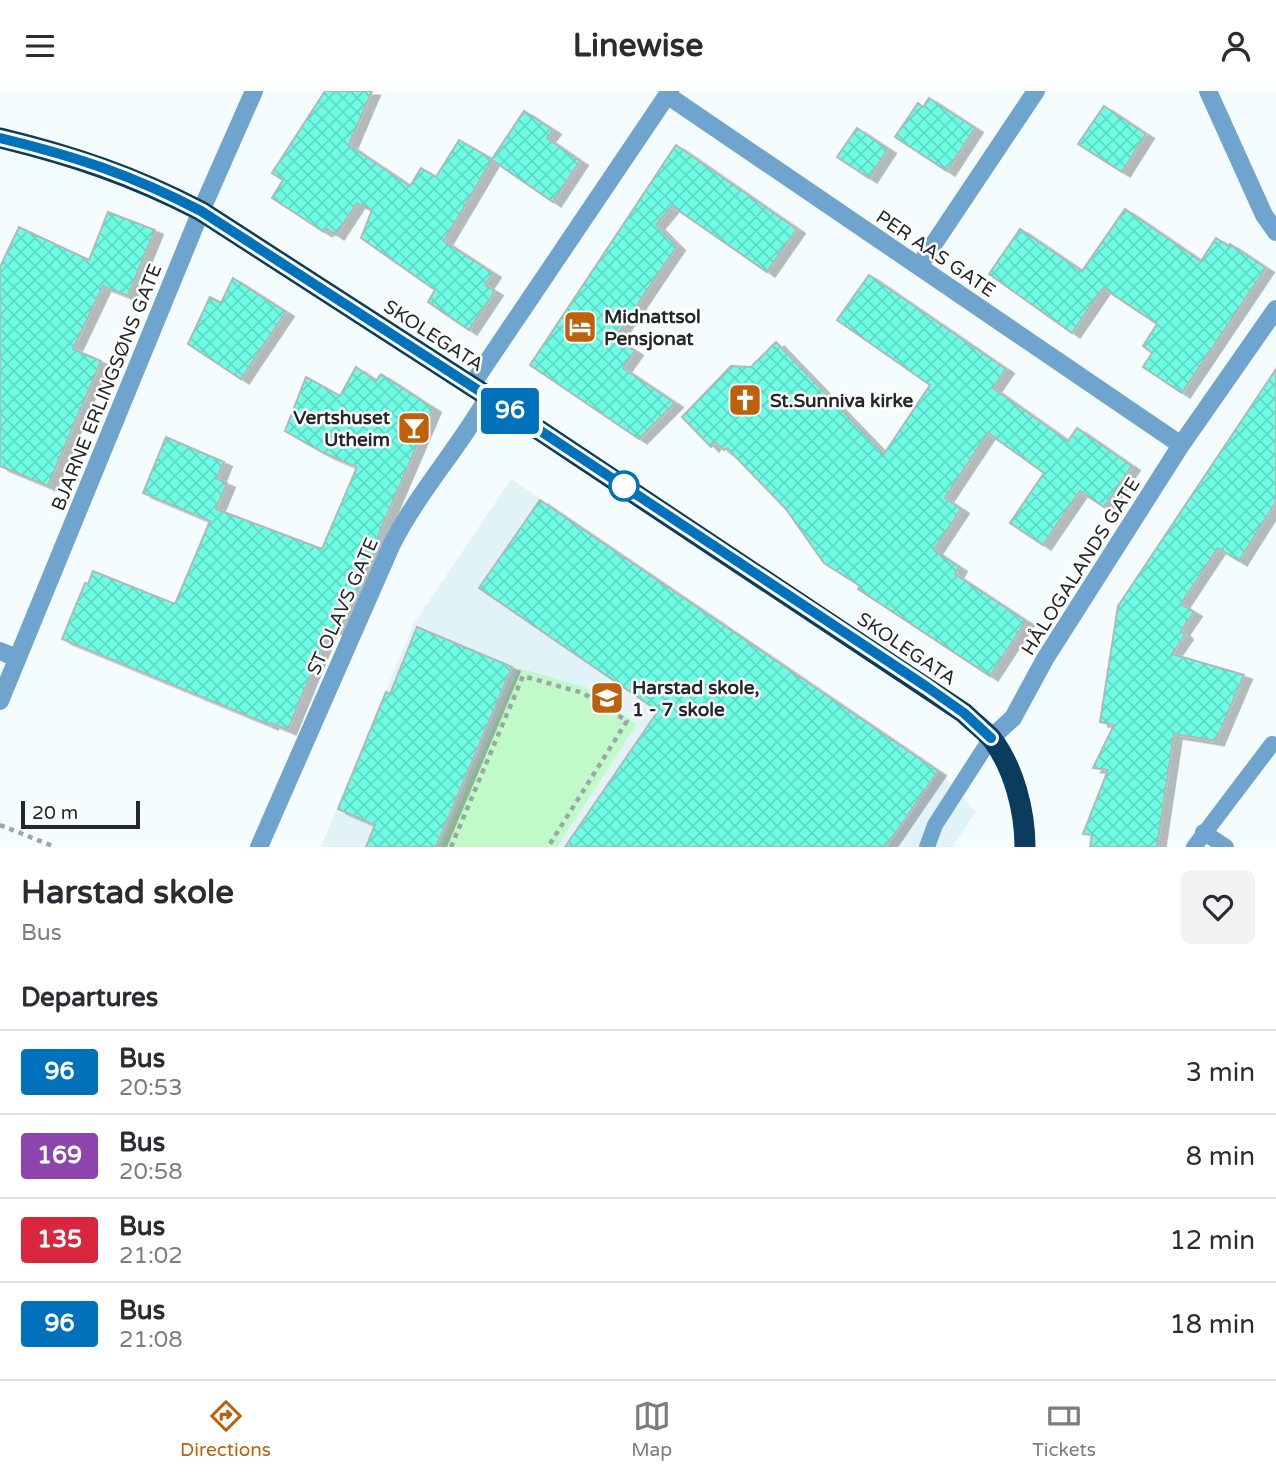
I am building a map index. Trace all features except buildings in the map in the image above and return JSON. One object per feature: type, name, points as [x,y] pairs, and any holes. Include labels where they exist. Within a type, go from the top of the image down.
[{"type":"highway","name":"SKOLEGATA","points":[[0,138],[61,153],[115,171],[157,188],[201,211],[480,391],[927,687],[964,713],[991,738],[1007,763],[1022,812],[1025,847]]},
{"type":"street","name":"BJARNE ERLINGSØNS GATE","points":[[0,701],[201,211],[254,91]]},
{"type":"street","points":[[919,266],[1036,91]]},
{"type":"street","points":[[1208,91],[1264,215],[1276,232]]},
{"type":"street","name":"PER AAS GATE","points":[[668,93],[1181,445]]},
{"type":"street","name":"ST OLAVS GATE","points":[[259,847],[408,513],[470,429],[480,391],[668,93]]},
{"type":"street","name":"HÅLOGALANDS GATE","points":[[991,738],[1013,718],[1045,659],[1181,445],[1276,309]]},
{"type":"street","points":[[0,651],[17,658]]},
{"type":"lane","name":"HÅLOGALANDS GATE","points":[[926,847],[935,825],[991,738]]},
{"type":"lane","points":[[1194,847],[1272,744]]},
{"type":"lane","points":[[1203,832],[1226,847]]},
{"type":"path","points":[[451,847],[523,675],[583,693],[627,721],[548,847]]},
{"type":"path","points":[[0,825],[55,847]]},
{"type":"shaded area","name":"Harstad skole, 1 - 7 skole","points":[[511,479],[939,771],[976,812],[952,847],[321,847],[413,625]]},
{"type":"green space","points":[[519,668],[582,686],[637,724],[557,847],[441,847]]},
{"type":"bus line","name":"96","points":[[0,138],[61,153],[115,171],[157,188],[201,211],[515,414],[927,687],[964,713],[991,738]]},
{"type":"place","name":"Midnattsol Pensjonat","points":[[580,327]]},
{"type":"place","name":"St.Sunniva kirke","points":[[745,400]]},
{"type":"place","name":"Vertshuset Utheim","points":[[414,428]]},
{"type":"place","name":"Harstad skole, 1 - 7 skole","points":[[607,698]]}]
